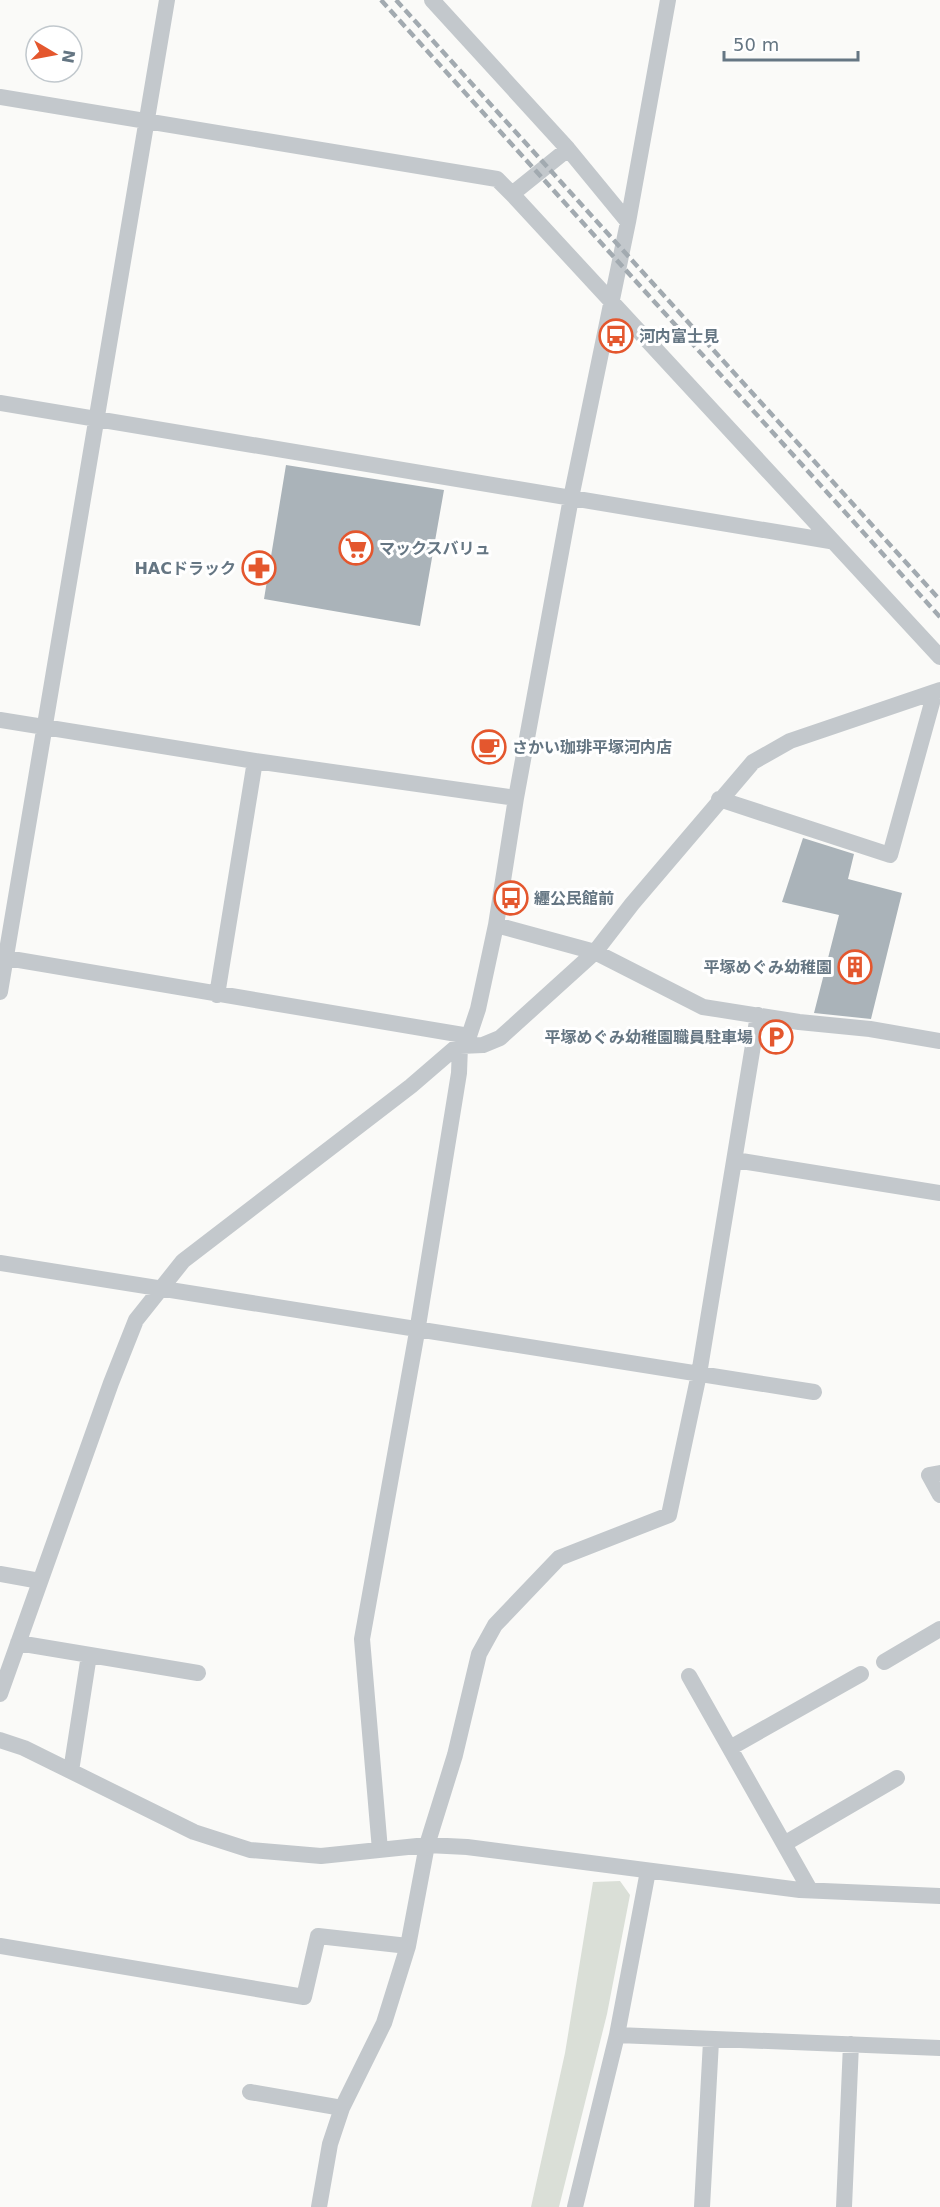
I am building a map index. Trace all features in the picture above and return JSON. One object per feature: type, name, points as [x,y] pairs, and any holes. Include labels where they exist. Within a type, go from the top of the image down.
[{"type":"street","points":[[0,992],[3,958],[98,420],[167,0]]},
{"type":"street","points":[[432,0],[568,149],[628,222]]},
{"type":"street","points":[[380,1850],[362,1639],[417,1332],[464,1041],[478,1008],[496,926],[516,798],[571,498],[628,222],[668,0]]},
{"type":"street","points":[[0,97],[497,179],[830,541],[940,657]]},
{"type":"street","points":[[512,194],[568,149]]},
{"type":"street","points":[[0,404],[830,541]]},
{"type":"street","points":[[3,958],[483,1045],[500,1038],[595,952],[719,799],[753,762],[790,741],[938,691]]},
{"type":"street","points":[[719,799],[890,855],[938,691]]},
{"type":"street","points":[[0,720],[255,761],[516,798]]},
{"type":"street","points":[[217,995],[255,761]]},
{"type":"street","points":[[496,926],[595,952],[703,1007],[891,1032],[940,1041]]},
{"type":"street","points":[[319,2207],[330,2144],[342,2108],[384,2023],[408,1946],[427,1845],[455,1755],[479,1654],[495,1625],[559,1558],[669,1515],[699,1374],[758,1015]]},
{"type":"street","points":[[0,1694],[136,1320],[183,1261],[464,1041]]},
{"type":"street","points":[[735,1160],[940,1193]]},
{"type":"street","points":[[0,1263],[417,1332],[813,1392]]},
{"type":"street","points":[[940,1473],[929,1475],[940,1495]]},
{"type":"street","points":[[0,1574],[40,1581]]},
{"type":"street","points":[[884,1662],[940,1629]]},
{"type":"street","points":[[18,1643],[198,1673]]},
{"type":"street","points":[[71,1771],[89,1655]]},
{"type":"street","points":[[730,1748],[861,1674]]},
{"type":"street","points":[[689,1676],[810,1890]]},
{"type":"street","points":[[0,1740],[24,1748],[194,1832],[250,1850],[321,1856],[427,1845],[467,1846],[810,1890],[940,1896]]},
{"type":"street","points":[[784,1844],[897,1778]]},
{"type":"street","points":[[575,2207],[617,2035],[648,1871]]},
{"type":"street","points":[[0,1946],[304,1997],[318,1936],[408,1946]]},
{"type":"street","points":[[617,2035],[711,2041],[940,2048]]},
{"type":"street","points":[[702,2207],[711,2041]]},
{"type":"street","points":[[844,2207],[851,2044]]},
{"type":"street","points":[[250,2092],[342,2108]]},
{"type":"shaded area","points":[[620,1881],[630,1895],[607,2014],[559,2207],[531,2207],[565,2053],[593,1882]]},
{"type":"building","points":[[286,465],[444,490],[420,626],[264,599]]},
{"type":"building","name":"平塚めぐみ幼稚園","points":[[803,838],[854,854],[848,879],[902,893],[871,1019],[814,1013],[839,915],[782,902]]},
{"type":"railway","points":[[381,0],[940,617]]},
{"type":"railway","points":[[396,0],[940,600]]},
{"type":"place","name":"河内富士見","points":[[616,336]]},
{"type":"place","name":"マックスバリュ","points":[[356,548]]},
{"type":"place","name":"HACドラック","points":[[259,568]]},
{"type":"place","name":"さかい珈琲平塚河内店","points":[[489,747]]},
{"type":"place","name":"纒公民館前","points":[[511,898]]},
{"type":"place","name":"平塚めぐみ幼稚園","points":[[855,967]]},
{"type":"place","name":"平塚めぐみ幼稚園職員駐車場","points":[[776,1037]]}]
